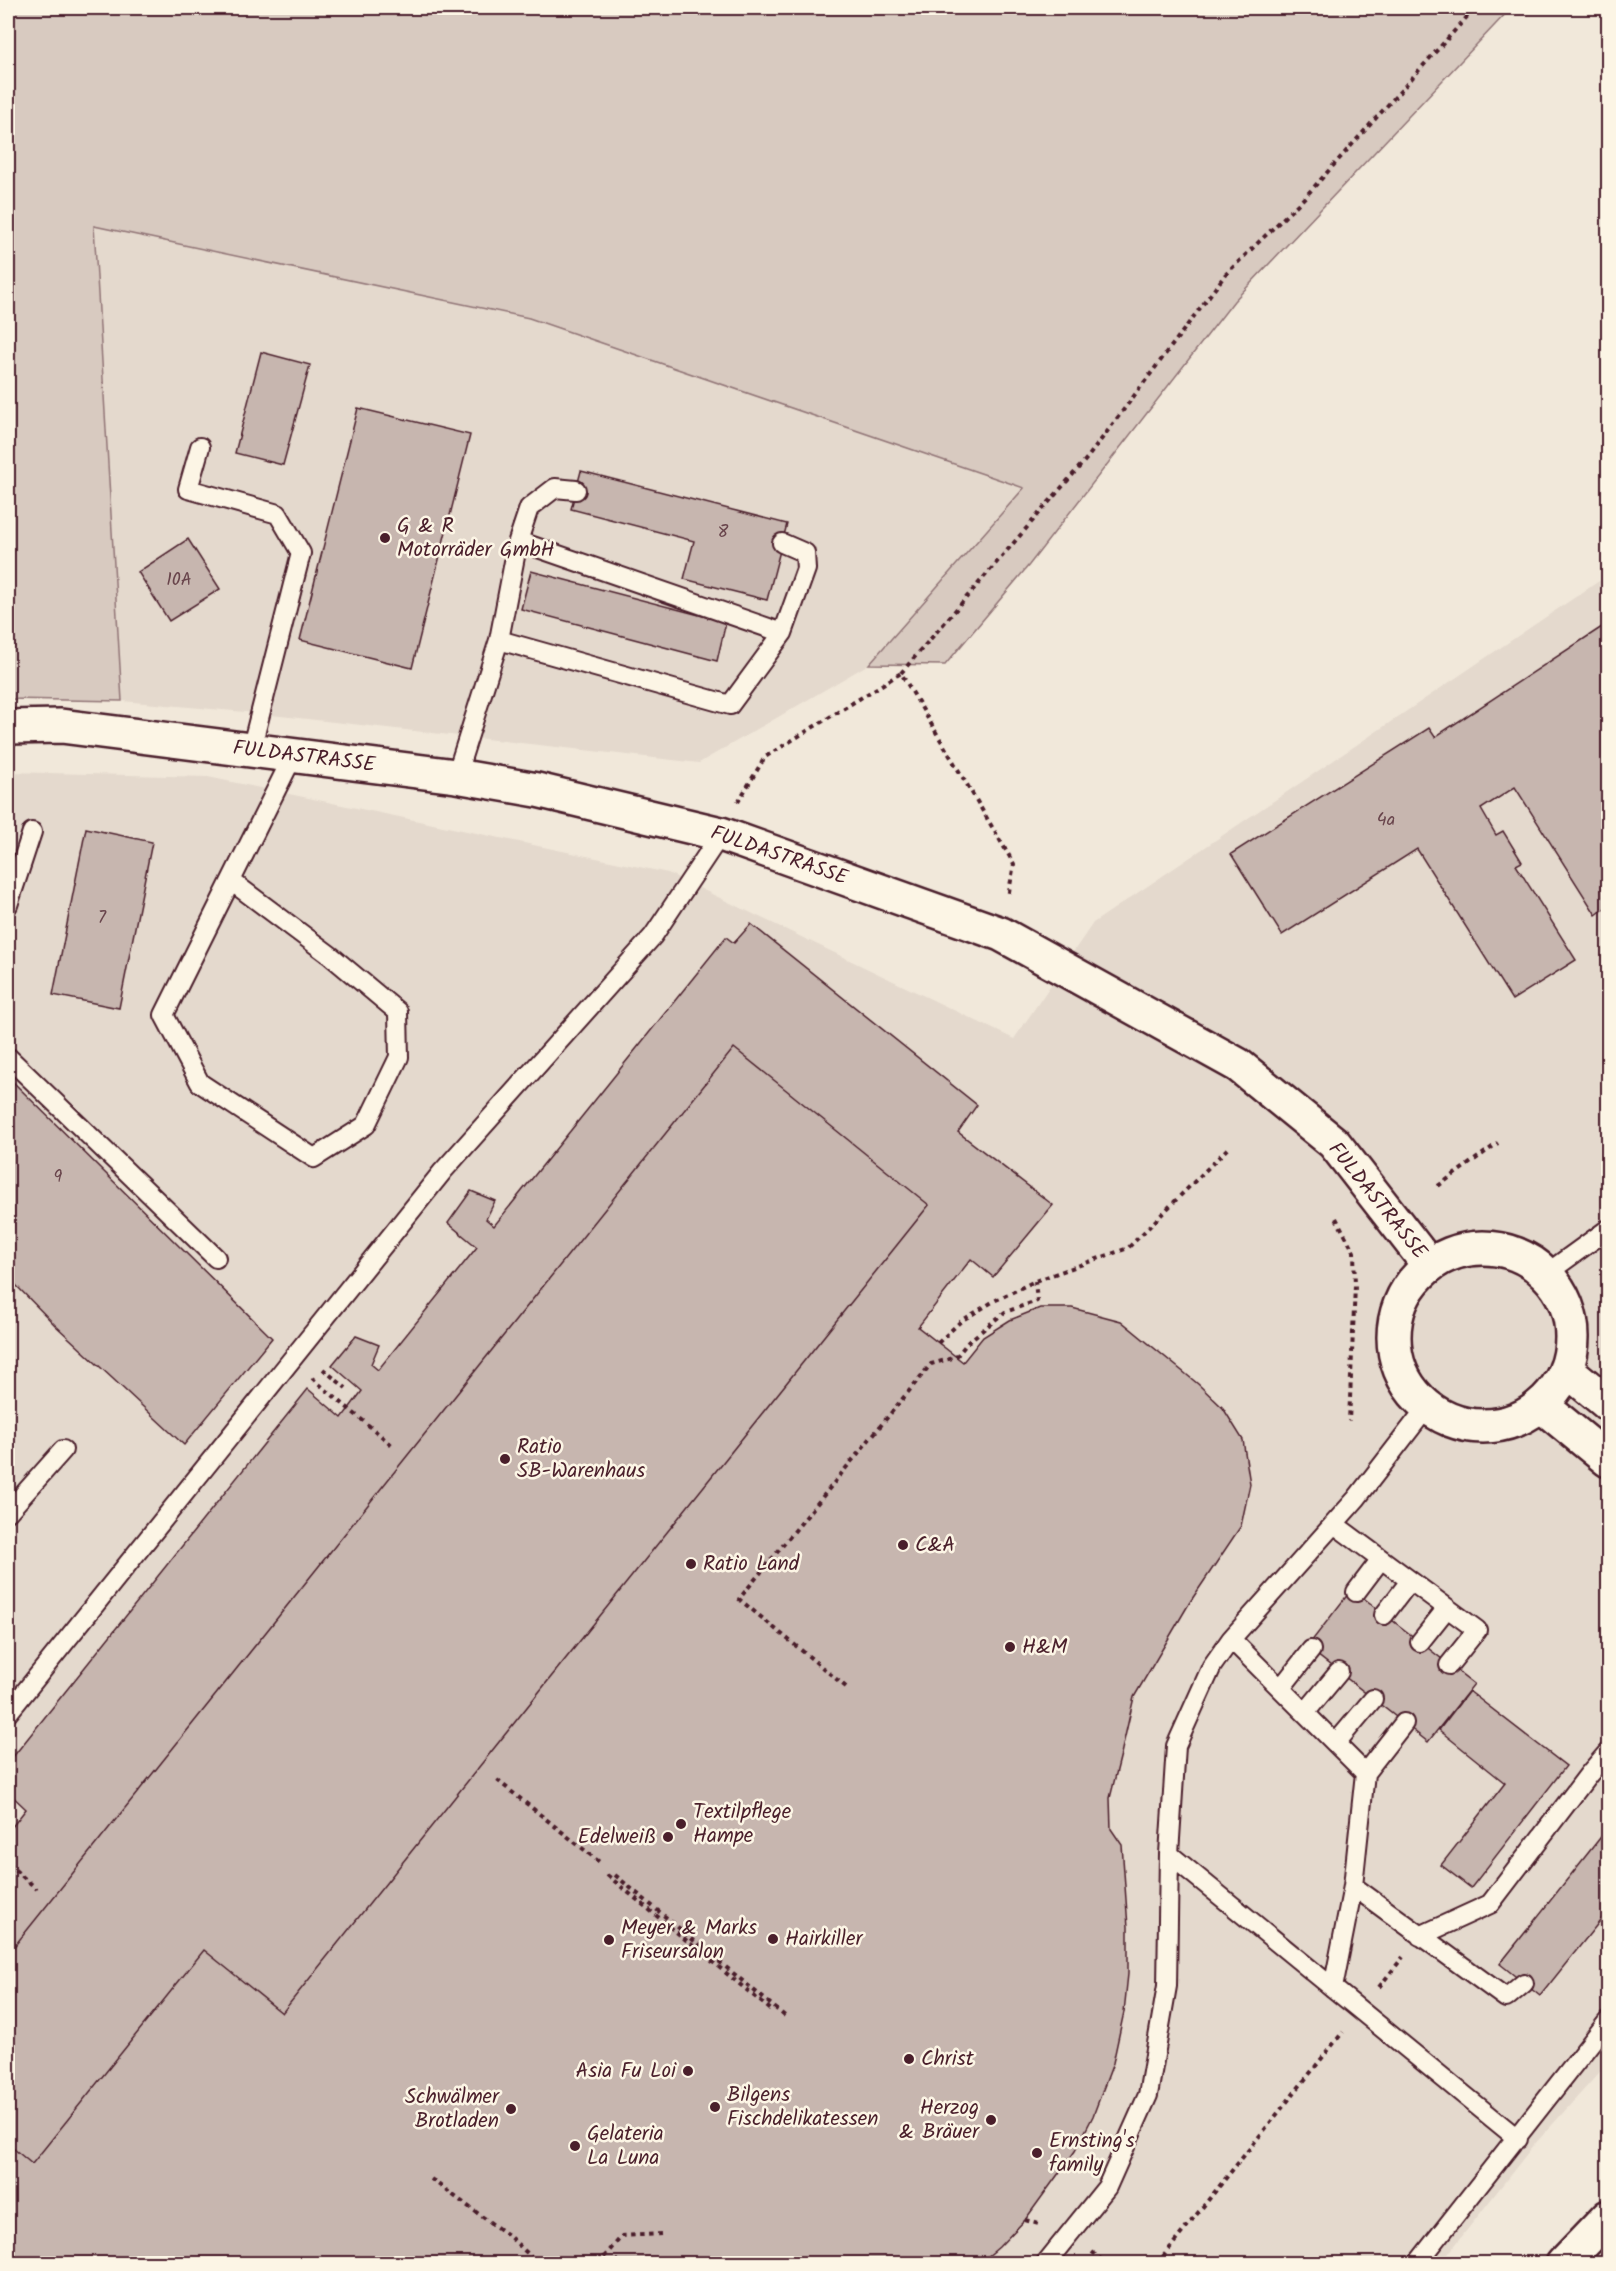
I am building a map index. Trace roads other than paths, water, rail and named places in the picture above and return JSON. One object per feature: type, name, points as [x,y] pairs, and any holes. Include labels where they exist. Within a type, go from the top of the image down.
[{"type":"street","name":"FULDASTRASSE","points":[[8,727],[61,726],[456,777],[537,790],[721,834],[757,845],[1001,934],[1238,1065],[1334,1143],[1429,1265]]},
{"type":"street","points":[[1477,1247],[1503,1249],[1526,1258],[1546,1274],[1562,1295],[1570,1318],[1572,1344],[1566,1369],[1556,1389],[1541,1405],[1520,1419],[1496,1425],[1472,1426],[1448,1420],[1427,1407],[1408,1387],[1397,1362],[1393,1335],[1398,1308],[1411,1284],[1429,1265],[1452,1252],[1477,1247]]},
{"type":"street","points":[[1566,1369],[1608,1404]]},
{"type":"street","points":[[1541,1405],[1608,1460]]},
{"type":"street","points":[[1563,2264],[1608,2217]]},
{"type":"lane","points":[[200,447],[188,489],[278,514],[301,553],[251,750]]},
{"type":"lane","points":[[456,777],[499,640],[518,541],[529,508],[555,488],[576,490]]},
{"type":"lane","points":[[518,541],[783,633]]},
{"type":"lane","points":[[499,640],[730,705],[783,633],[806,569],[805,553],[782,543]]},
{"type":"lane","points":[[231,881],[331,956],[398,1012],[399,1056],[366,1125],[314,1158],[200,1083],[164,1016],[293,756]]},
{"type":"lane","points":[[8,905],[32,832]]},
{"type":"lane","points":[[8,1713],[443,1171],[653,936],[721,834]]},
{"type":"lane","points":[[8,1057],[216,1258]]},
{"type":"lane","points":[[1546,1274],[1608,1229]]},
{"type":"lane","points":[[1045,2264],[1107,2187],[1148,2095],[1167,1986],[1169,1854],[1176,1746],[1212,1666],[1231,1639],[1356,1499],[1427,1407]]},
{"type":"lane","points":[[8,1512],[63,1450]]},
{"type":"lane","points":[[1334,1524],[1477,1630],[1449,1665]]},
{"type":"lane","points":[[1356,1592],[1381,1559]]},
{"type":"lane","points":[[1384,1615],[1410,1581]]},
{"type":"lane","points":[[1420,1642],[1447,1608]]},
{"type":"lane","points":[[1231,1639],[1365,1773]]},
{"type":"lane","points":[[1281,1688],[1311,1650]]},
{"type":"lane","points":[[1305,1713],[1339,1672]]},
{"type":"lane","points":[[1336,1743],[1373,1699]]},
{"type":"lane","points":[[1333,1988],[1353,1886],[1365,1773],[1404,1723]]},
{"type":"lane","points":[[1420,1936],[1490,1904],[1608,1752]]},
{"type":"lane","points":[[1169,1854],[1518,2139]]},
{"type":"lane","points":[[1353,1886],[1506,1998],[1524,1983]]},
{"type":"lane","points":[[1418,2264],[1608,2021]]},
{"type":"place","name":"G & R Motorräder GmbH","points":[[385,538]]},
{"type":"place","name":"Ratio SB-Warenhaus","points":[[505,1459]]},
{"type":"place","name":"C&A","points":[[903,1545]]},
{"type":"place","name":"Ratio Land","points":[[691,1564]]},
{"type":"place","name":"H&M","points":[[1010,1647]]},
{"type":"place","name":"Textilpflege Hampe","points":[[681,1824]]},
{"type":"place","name":"Edelweiß","points":[[668,1837]]},
{"type":"place","name":"Hairkiller","points":[[773,1939]]},
{"type":"place","name":"Meyer & Marks Friseursalon","points":[[609,1940]]},
{"type":"place","name":"Christ","points":[[909,2059]]},
{"type":"place","name":"Asia Fu Loi","points":[[688,2071]]},
{"type":"place","name":"Bilgens Fischdelikatessen","points":[[715,2107]]},
{"type":"place","name":"Schwälmer Brotladen","points":[[511,2109]]},
{"type":"place","name":"Herzog & Bräuer","points":[[991,2120]]},
{"type":"place","name":"Gelateria La Luna","points":[[575,2146]]},
{"type":"place","name":"Ernsting's family","points":[[1037,2153]]}]
